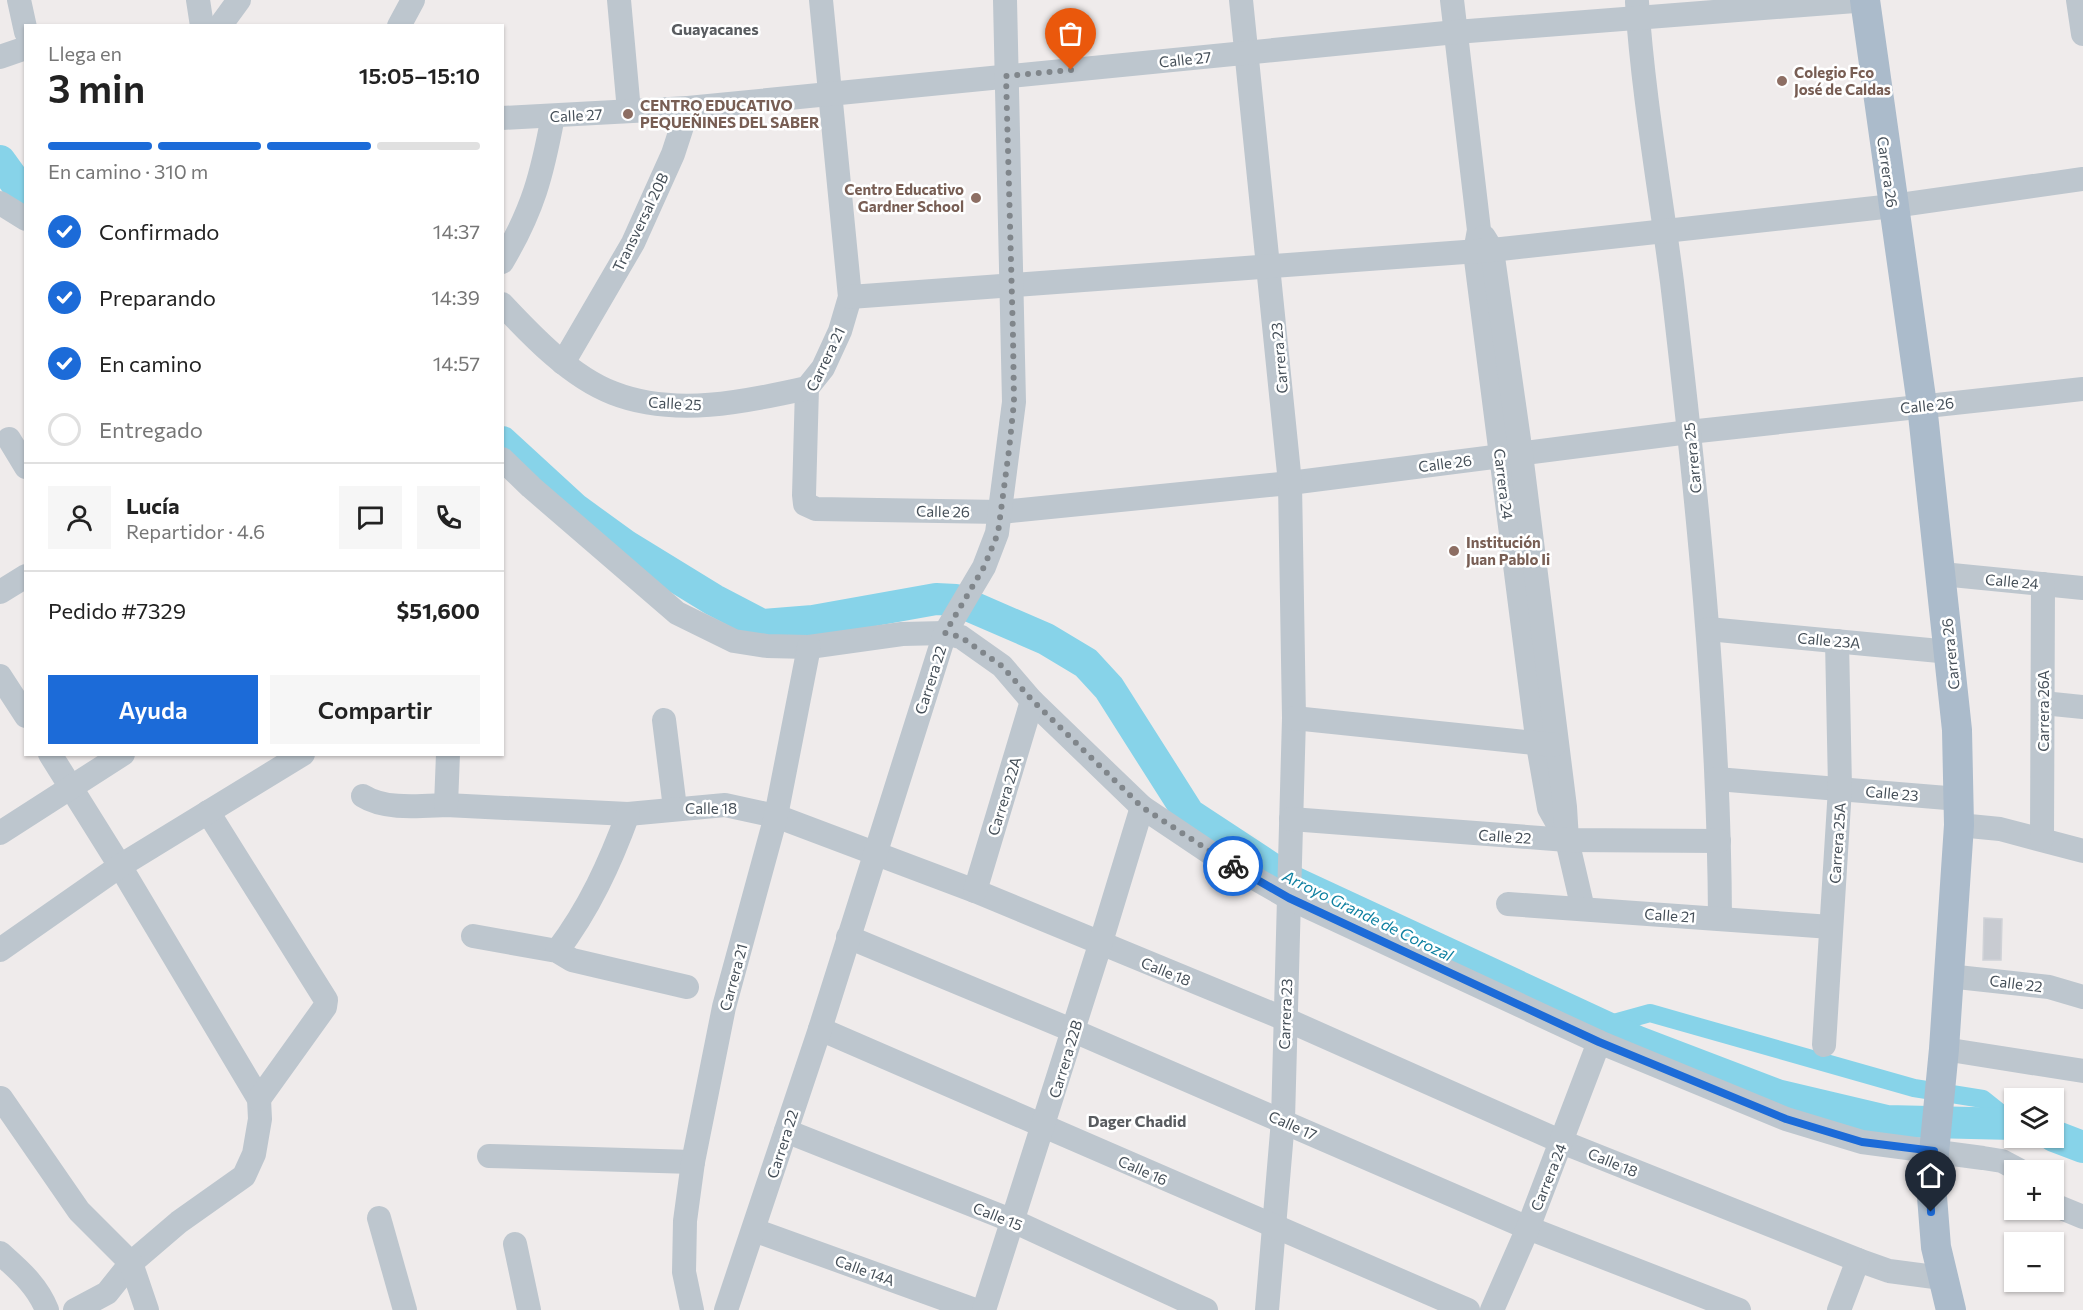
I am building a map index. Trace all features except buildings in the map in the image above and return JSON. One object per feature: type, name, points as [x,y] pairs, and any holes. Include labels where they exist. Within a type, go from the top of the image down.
[{"type":"main road","name":"Carrera 26","points":[[1866,0],[1922,405],[1958,730],[1959,812],[1943,1062],[1930,1184],[1931,1212],[1942,1278],[1951,1310]]},
{"type":"street","points":[[19,0],[24,24]]},
{"type":"street","points":[[198,0],[202,24]]},
{"type":"street","points":[[221,24],[239,0]]},
{"type":"street","points":[[400,24],[413,0]]},
{"type":"street","points":[[619,0],[629,111]]},
{"type":"street","name":"Carrera 21","points":[[805,504],[807,388],[823,368],[840,331],[850,297],[832,93],[821,0]]},
{"type":"street","name":"Carrera 22","points":[[726,1310],[754,1230],[874,851],[950,623],[984,567],[998,533],[1014,402],[1005,0]]},
{"type":"street","name":"Carrera 23","points":[[1241,0],[1270,265],[1290,483],[1294,718],[1283,1120],[1272,1226],[1267,1310]]},
{"type":"street","name":"Carrera 24","points":[[1452,0],[1547,745],[1549,808],[1567,840],[1583,909]]},
{"type":"street","name":"Calle 27","points":[[504,118],[688,108],[1456,32],[1637,8],[1866,0]]},
{"type":"street","points":[[2078,0],[2083,34]]},
{"type":"street","name":"Carrera 25","points":[[1637,8],[1689,432],[1708,629],[1717,779],[1720,919]]},
{"type":"street","points":[[0,57],[24,49]]},
{"type":"street","name":"Transversal 20B","points":[[563,363],[633,243],[673,154],[688,108]]},
{"type":"street","points":[[504,258],[536,194],[553,116]]},
{"type":"street","points":[[850,297],[1270,265],[1482,244],[1665,232],[1893,206],[2083,179]]},
{"type":"street","points":[[0,202],[24,218]]},
{"type":"street","name":"Calle 25","points":[[504,306],[563,363],[611,393],[652,405],[710,405],[769,397],[807,388]]},
{"type":"street","name":"Calle 26","points":[[805,504],[816,508],[1001,512],[1290,483],[1689,432],[2083,389]]},
{"type":"street","points":[[11,437],[24,462]]},
{"type":"street","points":[[504,461],[677,613],[734,641],[767,646],[809,647],[902,633],[950,623],[961,637],[1002,666],[1032,700],[1142,807],[1212,854],[1599,1042],[1786,1119],[1862,1142],[1935,1142],[2004,1162]]},
{"type":"street","name":"Calle 24","points":[[1942,574],[2083,588]]},
{"type":"street","points":[[0,592],[24,577]]},
{"type":"street","name":"Carrera 26A","points":[[2042,838],[2043,584]]},
{"type":"street","name":"Calle 23A","points":[[1708,629],[1950,652]]},
{"type":"street","name":"Carrera 25A","points":[[1824,1044],[1840,788],[1837,640]]},
{"type":"street","name":"Carrera 21","points":[[692,1310],[684,1272],[685,1221],[693,1162],[724,1007],[776,816],[809,647]]},
{"type":"street","points":[[0,676],[16,703]]},
{"type":"street","name":"Carrera 22A","points":[[975,891],[1032,700]]},
{"type":"street","points":[[2043,703],[2083,706]]},
{"type":"street","points":[[1294,718],[1547,745]]},
{"type":"street","points":[[664,720],[675,808]]},
{"type":"street","points":[[51,756],[120,866],[259,1099],[260,1119],[254,1154],[244,1176],[179,1222],[131,1263],[107,1293],[75,1310]]},
{"type":"street","points":[[0,833],[120,756]]},
{"type":"street","points":[[0,950],[120,866],[300,756]]},
{"type":"street","points":[[446,805],[448,756]]},
{"type":"street","name":"Calle 23","points":[[1717,779],[1840,788],[1959,812],[2000,829],[2042,838],[2083,851]]},
{"type":"street","name":"Calle 18","points":[[363,796],[370,800],[387,803],[628,814],[725,805],[776,816],[874,851],[975,891],[1100,945],[1285,1019],[1562,1142],[1858,1260],[1889,1270],[1942,1278]]},
{"type":"street","name":"Carrera 22B","points":[[984,1310],[1074,1030],[1142,807]]},
{"type":"street","points":[[208,812],[326,1000],[325,1007],[259,1099]]},
{"type":"street","points":[[557,951],[572,932],[609,867],[628,814]]},
{"type":"street","name":"Calle 22","points":[[1291,830],[1567,840],[1719,841]]},
{"type":"street","name":"Calle 21","points":[[1508,904],[1831,927]]},
{"type":"street","points":[[473,936],[557,951],[572,960],[687,987]]},
{"type":"street","name":"Calle 17","points":[[848,937],[1074,1030],[1527,1228],[1739,1310]]},
{"type":"street","name":"Calle 22","points":[[1948,976],[2049,987],[2083,997]]},
{"type":"street","name":"Calle 16","points":[[819,1029],[1468,1310]]},
{"type":"street","name":"Carrera 24","points":[[1492,1310],[1562,1142],[1599,1042]]},
{"type":"street","points":[[1943,1062],[2083,1071]]},
{"type":"street","points":[[1,1098],[51,1174],[79,1210],[131,1263],[147,1310]]},
{"type":"street","name":"Calle 15","points":[[786,1131],[1013,1221],[1206,1310]]},
{"type":"street","points":[[489,1156],[693,1162]]},
{"type":"street","points":[[2064,1209],[2083,1217]]},
{"type":"street","points":[[380,1218],[405,1310]]},
{"type":"street","name":"Calle 14A","points":[[754,1230],[975,1310]]},
{"type":"street","points":[[515,1244],[529,1310]]},
{"type":"street","points":[[0,1253],[29,1278],[42,1295],[47,1310]]},
{"type":"street","points":[[1839,1310],[1858,1260]]},
{"type":"waterway","name":"Arroyo Grande de Corozal","points":[[0,161],[24,194]]},
{"type":"waterway","name":"Arroyo Grande de Corozal","points":[[504,444],[575,509],[626,546],[714,600],[762,625],[813,621],[936,599],[956,600],[1046,639],[1086,663],[1109,688],[1189,814],[1289,880],[1638,1042],[1777,1095],[1887,1121],[2004,1124]]},
{"type":"waterway","points":[[1603,1026],[1650,1013],[1914,1088],[1983,1099],[2004,1116]]},
{"type":"waterway","name":"Arroyo Grande de Corozal","points":[[2064,1140],[2083,1147]]},
{"type":"way so far","points":[[1071,70],[1006,76],[1014,402],[1009,450],[998,533],[984,567],[945,633],[961,637],[1002,666],[1032,700],[1142,807],[1233,866]]},
{"type":"place","name":"Colegio Fco José de Caldas","points":[[1782,81]]},
{"type":"place","name":"CENTRO EDUCATIVO PEQUEÑINES DEL SABER","points":[[628,114]]},
{"type":"place","name":"Centro Educativo Gardner School","points":[[976,198]]},
{"type":"place","name":"Institución Juan Pablo Ii","points":[[1454,551]]},
{"type":"district","name":"Guayacanes","points":[[715,28]]},
{"type":"district","name":"Dager Chadid","points":[[1137,1120]]},
{"type":"route","points":[[1233,866],[1289,898],[1599,1042],[1786,1119],[1862,1142],[1934,1151],[1930,1184],[1931,1212]]}]
